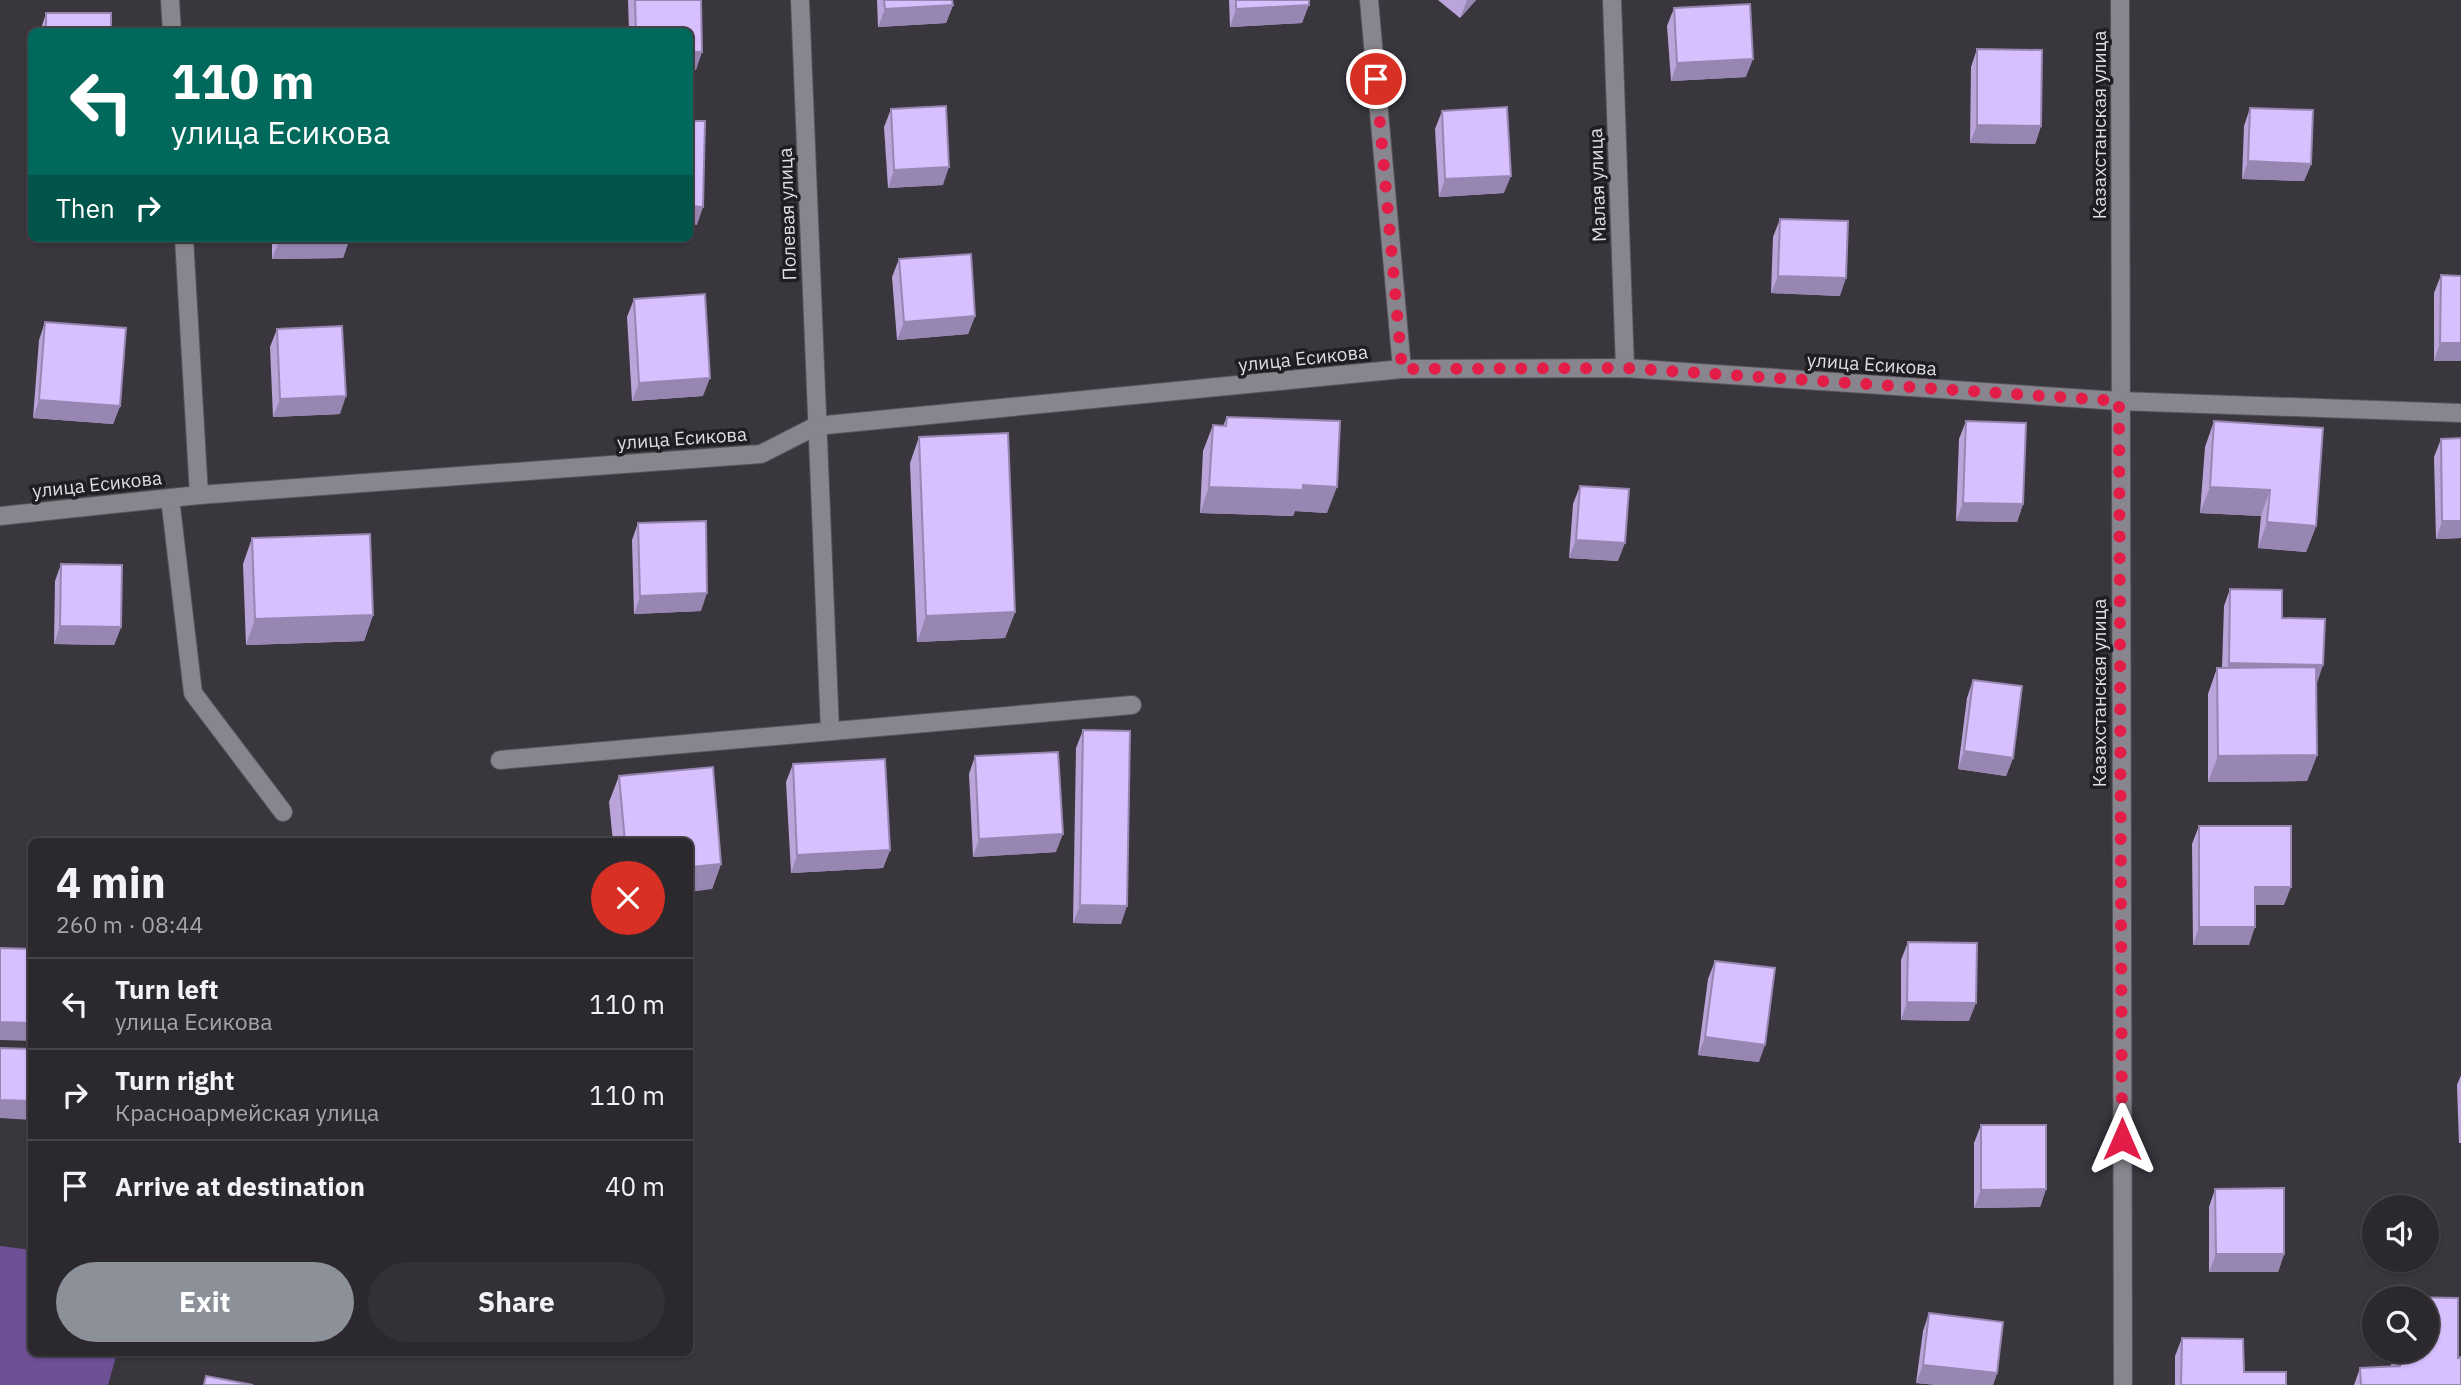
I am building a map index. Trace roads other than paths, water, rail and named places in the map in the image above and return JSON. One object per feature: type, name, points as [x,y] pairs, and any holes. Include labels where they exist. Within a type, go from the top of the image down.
[{"type":"street","points":[[170,0],[172,28]]},
{"type":"street","name":"Полевая улица","points":[[800,0],[830,731]]},
{"type":"street","points":[[1369,0],[1402,369]]},
{"type":"street","name":"Малая улица","points":[[1612,0],[1625,368]]},
{"type":"street","name":"Казахстанская улица","points":[[2120,0],[2123,1385]]},
{"type":"street","points":[[184,242],[199,495]]},
{"type":"street","name":"улица Есикова","points":[[0,516],[199,495],[761,453],[816,426],[1402,369],[1625,368],[2119,401],[2461,413]]},
{"type":"street","points":[[170,498],[193,693],[283,812]]},
{"type":"street","points":[[500,760],[1132,705]]}]
